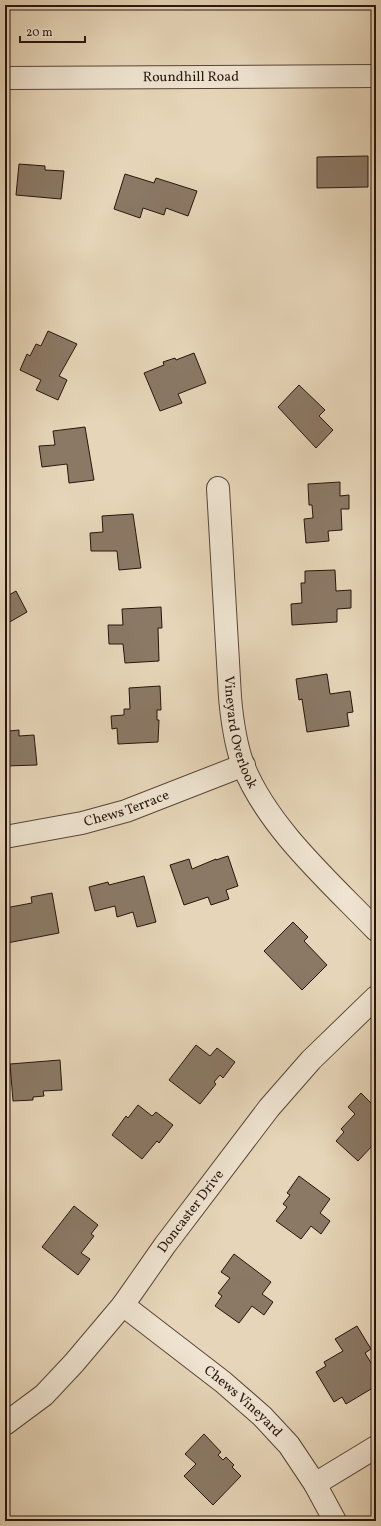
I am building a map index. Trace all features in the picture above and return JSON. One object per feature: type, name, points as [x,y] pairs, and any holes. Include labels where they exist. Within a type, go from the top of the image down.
[{"type":"street","name":"Roundhill Road","points":[[5,78],[376,76]]},
{"type":"street","name":"Vineyard Overlook","points":[[218,488],[230,696],[234,730],[244,765],[263,804],[288,837],[376,930]]},
{"type":"street","name":"Chews Terrace","points":[[5,837],[82,823],[126,811],[244,765]]},
{"type":"street","name":"Doncaster Drive","points":[[5,1424],[44,1395],[74,1363],[123,1305],[269,1108],[311,1060],[376,997]]},
{"type":"street","name":"Chews Vineyard","points":[[123,1305],[223,1382],[262,1416],[289,1445],[315,1484],[335,1521]]},
{"type":"street","points":[[315,1484],[376,1447]]},
{"type":"building","points":[[368,156],[368,187],[317,188],[317,157]]},
{"type":"building","points":[[19,164],[45,166],[45,170],[64,171],[61,199],[16,195]]},
{"type":"building","points":[[125,174],[154,183],[156,178],[197,191],[188,216],[166,208],[164,215],[143,208],[140,218],[114,209]]},
{"type":"building","points":[[48,331],[77,344],[59,376],[67,380],[58,400],[36,390],[41,380],[20,370],[27,354],[30,356],[36,344],[41,346]]},
{"type":"building","points":[[194,353],[206,383],[178,394],[182,403],[160,411],[144,373],[164,365],[163,362],[175,358],[176,360]]},
{"type":"building","points":[[299,385],[325,410],[319,416],[333,430],[316,448],[278,407]]},
{"type":"building","points":[[85,427],[94,480],[69,483],[67,464],[42,467],[39,446],[55,445],[53,431]]},
{"type":"building","points":[[340,482],[340,496],[349,495],[349,509],[341,509],[342,530],[328,531],[329,541],[306,543],[304,519],[313,518],[312,505],[309,505],[308,484]]},
{"type":"building","points":[[133,514],[141,568],[119,570],[117,551],[91,551],[90,533],[103,532],[102,516]]},
{"type":"building","points":[[335,570],[336,591],[351,590],[351,608],[337,609],[337,622],[292,625],[291,604],[302,603],[301,583],[305,583],[305,571]]},
{"type":"building","points":[[5,589],[9,595],[16,591],[27,612],[8,623],[5,618]]},
{"type":"building","points":[[161,607],[162,628],[158,628],[159,661],[125,663],[123,644],[109,644],[108,625],[123,625],[122,609]]},
{"type":"building","points":[[327,674],[330,694],[350,691],[353,712],[347,713],[349,726],[307,732],[302,699],[299,700],[296,679]]},
{"type":"building","points":[[160,686],[161,710],[157,710],[157,720],[159,720],[158,742],[118,744],[117,728],[112,729],[111,716],[124,715],[124,709],[130,709],[129,688]]},
{"type":"building","points":[[8,726],[9,731],[19,730],[19,736],[34,735],[37,765],[5,766],[5,727]]},
{"type":"building","points":[[228,856],[238,886],[226,890],[229,899],[211,905],[208,897],[184,905],[170,865],[189,859],[192,869],[216,859]]},
{"type":"building","points":[[144,876],[156,922],[137,927],[133,912],[117,917],[115,906],[95,911],[89,887],[108,882],[109,885]]},
{"type":"building","points":[[52,893],[59,933],[7,943],[5,908],[32,903],[31,897]]},
{"type":"building","points":[[293,922],[308,937],[304,941],[327,965],[302,990],[264,951]]},
{"type":"building","points":[[196,1045],[210,1056],[217,1048],[235,1062],[223,1078],[220,1075],[214,1082],[216,1084],[200,1104],[169,1080]]},
{"type":"building","points":[[60,1060],[62,1090],[43,1091],[44,1096],[33,1097],[33,1100],[13,1101],[10,1064]]},
{"type":"building","points":[[361,1093],[376,1108],[376,1148],[373,1145],[358,1161],[336,1141],[344,1132],[341,1129],[355,1114],[348,1107]]},
{"type":"building","points":[[138,1105],[152,1116],[156,1112],[173,1125],[159,1143],[157,1141],[142,1159],[112,1135],[126,1116],[128,1118]]},
{"type":"building","points":[[299,1176],[330,1199],[320,1213],[330,1221],[321,1234],[311,1226],[301,1239],[276,1221],[287,1207],[283,1204],[290,1195],[287,1193]]},
{"type":"building","points":[[74,1206],[98,1225],[91,1234],[94,1236],[81,1253],[90,1259],[78,1275],[42,1247]]},
{"type":"building","points":[[234,1254],[271,1282],[262,1294],[273,1302],[264,1315],[252,1306],[239,1323],[215,1306],[222,1296],[218,1293],[230,1278],[221,1272]]},
{"type":"building","points":[[357,1326],[371,1349],[365,1353],[376,1371],[376,1386],[346,1404],[342,1397],[334,1402],[316,1372],[326,1366],[324,1362],[343,1351],[335,1339]]},
{"type":"building","points":[[204,1434],[221,1452],[218,1455],[223,1460],[226,1457],[234,1465],[232,1467],[241,1476],[213,1505],[184,1476],[196,1464],[185,1454]]}]
